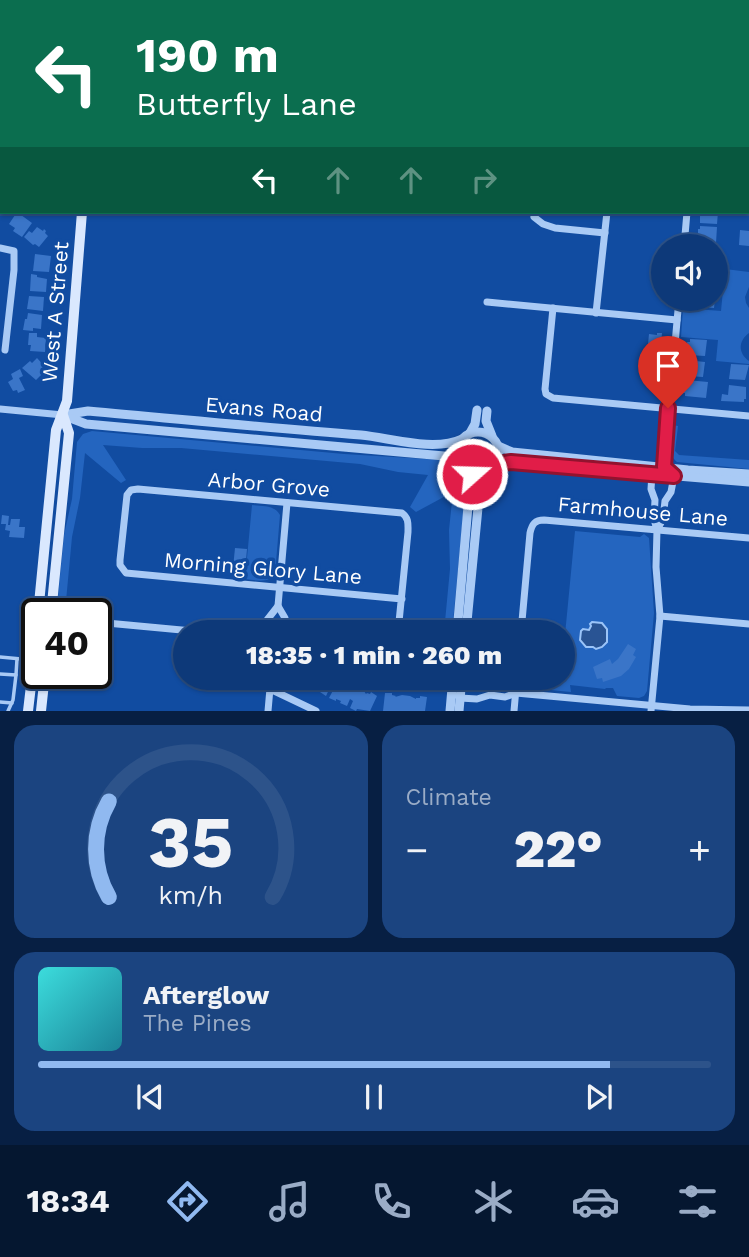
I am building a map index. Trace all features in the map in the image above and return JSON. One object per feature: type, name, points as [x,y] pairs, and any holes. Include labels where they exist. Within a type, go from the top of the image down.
[{"type":"main road","name":"West A Street","points":[[40,598],[56,430],[67,401],[82,214]]},
{"type":"main road","name":"West A Street","points":[[53,598],[69,433],[63,415]]},
{"type":"main road","points":[[28,711],[31,689]]},
{"type":"main road","points":[[41,711],[43,689]]},
{"type":"street","points":[[596,313],[607,214]]},
{"type":"street","points":[[685,234],[687,214]]},
{"type":"street","points":[[534,217],[555,228],[605,233]]},
{"type":"street","points":[[0,248],[14,251],[5,350]]},
{"type":"street","points":[[488,302],[677,320]]},
{"type":"street","points":[[553,308],[545,389],[546,394],[553,398],[749,416]]},
{"type":"street","points":[[664,467],[678,311]]},
{"type":"street","name":"Evans Road","points":[[0,409],[63,415],[88,411],[437,444],[448,444],[466,436]]},
{"type":"street","points":[[458,620],[470,495],[469,482],[461,466],[457,447],[482,410],[499,455],[496,464]]},
{"type":"street","name":"Evans Road","points":[[63,415],[86,424],[444,456],[461,466]]},
{"type":"street","points":[[277,442],[278,428]]},
{"type":"street","points":[[466,436],[475,432],[484,433],[512,452],[749,474]]},
{"type":"street","points":[[461,466],[476,475],[485,473],[496,464],[511,462],[749,482]]},
{"type":"street","points":[[652,474],[664,467]]},
{"type":"street","points":[[664,467],[674,476]]},
{"type":"street","points":[[467,620],[480,487],[485,473]]},
{"type":"street","points":[[651,708],[660,616],[655,500],[651,494],[652,474]]},
{"type":"street","points":[[657,530],[663,519],[665,501],[671,492],[674,476]]},
{"type":"street","name":"Arbor Grove","points":[[122,569],[120,560],[126,498],[129,492],[138,489],[402,513],[406,516],[408,532],[401,599]]},
{"type":"street","points":[[655,500],[665,501]]},
{"type":"street","points":[[285,620],[278,606],[287,503]]},
{"type":"street","name":"Farmhouse Lane","points":[[523,620],[530,533],[534,522],[544,520],[749,538]]},
{"type":"street","name":"Morning Glory Lane","points":[[122,569],[128,573],[401,599]]},
{"type":"street","points":[[399,620],[401,599]]},
{"type":"street","points":[[267,620],[278,606]]},
{"type":"street","points":[[660,616],[749,624]]},
{"type":"street","points":[[112,623],[173,629]]},
{"type":"street","points":[[268,711],[271,690]]},
{"type":"street","points":[[273,690],[316,711]]},
{"type":"street","points":[[450,711],[452,690]]},
{"type":"street","points":[[456,690],[460,698]]},
{"type":"street","points":[[458,711],[460,690]]},
{"type":"street","points":[[486,690],[486,696]]},
{"type":"street","points":[[512,690],[516,693]]},
{"type":"street","points":[[514,711],[516,690]]},
{"type":"street","points":[[460,698],[505,697],[516,693],[651,708],[749,710]]},
{"type":"lane","points":[[0,657],[21,659]]},
{"type":"lane","points":[[8,711],[12,703],[17,659]]},
{"type":"lane","points":[[0,674],[16,675]]},
{"type":"lane","points":[[0,702],[12,703]]},
{"type":"shaded area","points":[[728,269],[749,272],[749,287],[745,297],[749,308],[749,333],[741,347],[749,364],[716,361],[718,340],[681,337],[683,311],[728,311]]},
{"type":"shaded area","points":[[673,425],[678,426],[675,451],[679,455],[749,460],[749,469],[677,462],[670,450]]},
{"type":"shaded area","points":[[92,431],[344,454],[443,460],[449,463],[461,473],[465,496],[453,620],[445,620],[453,492],[416,512],[410,507],[428,475],[360,464],[181,448],[103,445],[126,480],[121,483],[85,453],[72,537],[66,598],[58,598],[77,442],[83,434]]},
{"type":"shaded area","points":[[252,505],[272,508],[280,515],[275,574],[265,580],[245,579]]},
{"type":"shaded area","points":[[575,531],[640,537],[644,534],[649,538],[654,613],[647,691],[644,696],[617,696],[613,688],[575,686],[575,620],[566,620]]},
{"type":"shaded area","points":[[592,622],[602,623],[607,629],[607,642],[596,649],[586,647],[580,640],[581,631],[589,630]]},
{"type":"building","points":[[16,214],[32,223],[22,237],[13,231],[15,228],[9,224]]},
{"type":"building","points":[[718,214],[717,224],[700,223],[702,216]]},
{"type":"building","points":[[700,226],[717,227],[717,234],[698,234]]},
{"type":"building","points":[[37,227],[43,231],[44,229],[48,236],[39,247],[24,237]]},
{"type":"building","points":[[740,230],[749,231],[749,246],[739,245]]},
{"type":"building","points":[[35,254],[51,256],[49,272],[33,271]]},
{"type":"building","points":[[31,274],[47,279],[46,292],[30,291]]},
{"type":"building","points":[[29,296],[44,297],[43,311],[27,309]]},
{"type":"building","points":[[28,313],[42,315],[41,329],[23,330]]},
{"type":"building","points":[[29,333],[37,333],[37,337],[46,338],[45,352],[30,351]]},
{"type":"building","points":[[662,333],[660,355],[647,354],[649,334]]},
{"type":"building","points":[[690,339],[707,340],[705,356],[688,355],[687,342],[690,342]]},
{"type":"building","points":[[37,358],[47,369],[36,380],[22,368]]},
{"type":"building","points":[[687,360],[705,362],[703,377],[688,376]]},
{"type":"building","points":[[731,364],[749,365],[745,380],[729,379]]},
{"type":"building","points":[[20,369],[23,376],[19,378],[25,390],[18,393],[17,390],[13,391],[8,382],[13,379],[11,374]]},
{"type":"building","points":[[687,380],[708,382],[706,398],[685,396],[683,393]]},
{"type":"building","points":[[729,385],[746,387],[744,402],[721,401],[722,394],[728,395]]},
{"type":"building","points":[[2,515],[9,516],[8,525],[11,519],[20,519],[19,527],[25,527],[24,538],[9,537],[10,531],[5,530],[6,524],[1,524]]},
{"type":"building","points":[[235,548],[247,549],[245,571],[233,568]]},
{"type":"building","points":[[628,644],[636,649],[633,655],[636,657],[629,669],[621,676],[603,682],[602,678],[597,679],[593,667],[610,659],[612,664]]},
{"type":"building","points":[[321,690],[329,690],[326,696]]},
{"type":"building","points":[[333,690],[363,690],[366,694],[371,692],[377,696],[370,711],[350,708],[353,701],[350,699],[347,706],[340,703],[341,701],[329,698]]},
{"type":"building","points":[[385,693],[416,699],[420,696],[427,697],[425,711],[383,711]]},
{"type":"route","points":[[472,474],[485,473],[496,464],[511,462],[674,476],[664,467],[668,408]]}]
